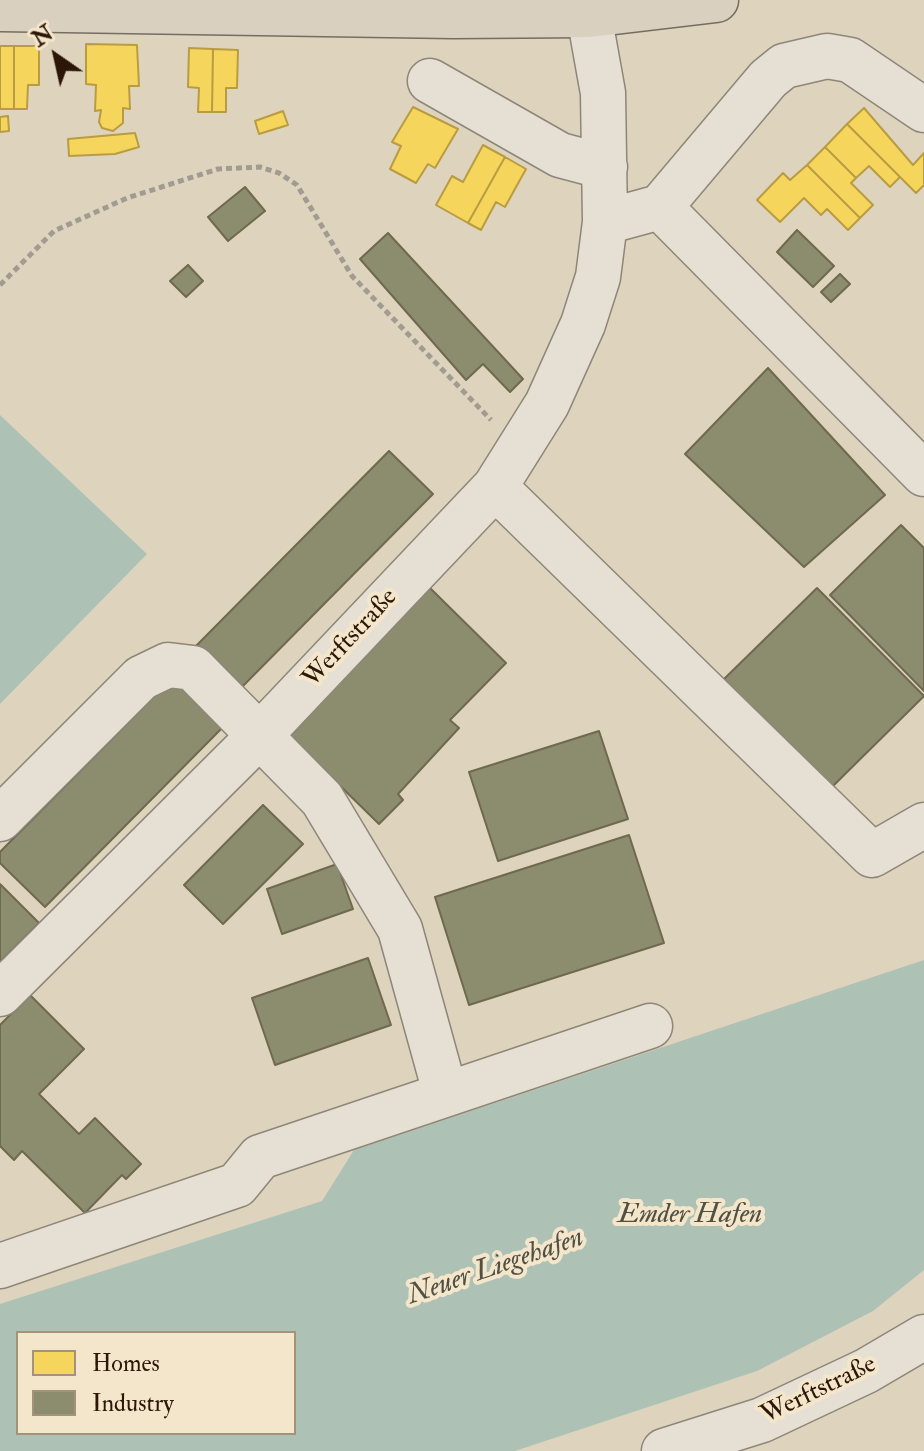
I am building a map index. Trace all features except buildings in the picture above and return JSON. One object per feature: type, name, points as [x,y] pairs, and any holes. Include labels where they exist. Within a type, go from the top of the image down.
[{"type":"main road","points":[[0,9],[589,15],[716,0]]},
{"type":"street","name":"Werftstraße","points":[[0,994],[258,737],[495,487],[547,404],[583,324],[598,277],[605,222],[603,93],[589,15]]},
{"type":"street","points":[[605,222],[660,207],[768,79],[784,66],[827,56],[850,60],[924,110]]},
{"type":"street","points":[[430,81],[560,155],[605,167]]},
{"type":"street","points":[[660,207],[924,474]]},
{"type":"street","points":[[495,487],[872,855],[924,825]]},
{"type":"street","points":[[0,819],[141,678],[168,665],[193,668],[322,799],[400,929],[445,1092]]},
{"type":"street","points":[[0,1266],[237,1185],[260,1157],[445,1092],[650,1026]]},
{"type":"street","name":"Werftstraße","points":[[664,1451],[762,1420],[866,1371],[924,1337]]},
{"type":"path","points":[[0,285],[54,231],[127,198],[218,169],[260,167],[279,173],[302,191],[352,276],[519,448]]},
{"type":"water","points":[[0,415],[147,554],[0,704]]},
{"type":"water","name":"Emder Hafen","points":[[924,960],[924,1270],[873,1311],[757,1371],[515,1451],[0,1451],[0,1304],[322,1201],[354,1150]]},
{"type":"water label","name":"Neuer Liegehafen","points":[[496,1268]]}]
